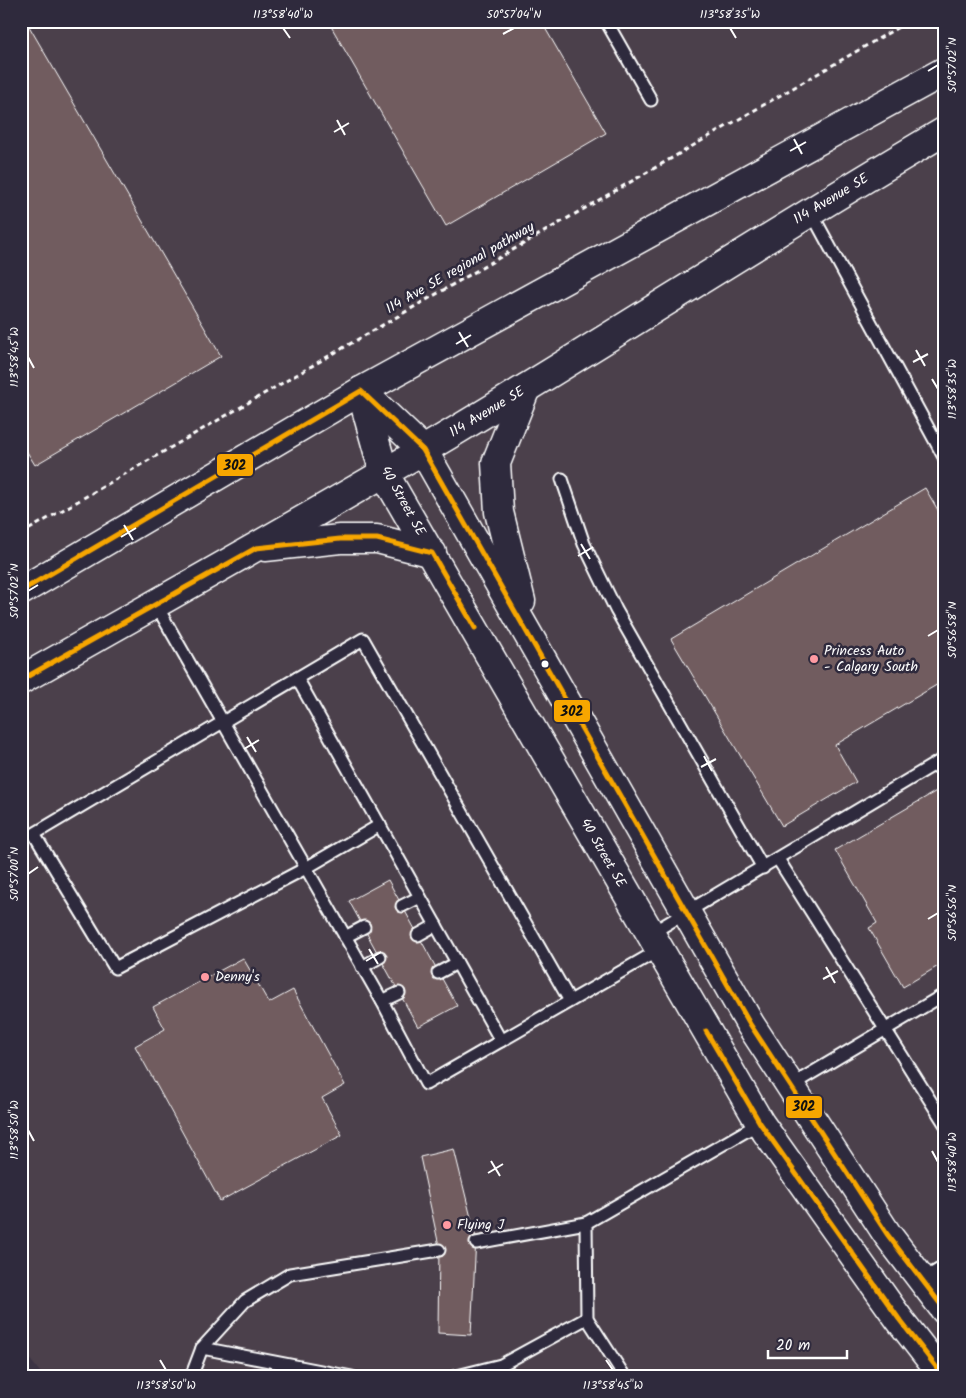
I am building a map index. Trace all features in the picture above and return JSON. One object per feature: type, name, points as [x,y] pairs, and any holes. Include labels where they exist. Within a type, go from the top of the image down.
[{"type":"main road","points":[[21,591],[361,391],[943,72]]},
{"type":"main road","name":"114 Avenue SE","points":[[21,680],[256,548],[423,450],[526,388],[810,210],[945,131]]},
{"type":"main road","points":[[526,388],[496,464],[499,512],[530,634]]},
{"type":"main road","points":[[361,391],[423,450],[530,634],[750,1024],[887,1234],[945,1310]]},
{"type":"main road","name":"40 Street SE","points":[[361,391],[384,473],[432,553],[760,1124],[899,1319],[944,1377]]},
{"type":"main road","points":[[256,548],[340,539],[377,539],[432,553]]},
{"type":"lane","points":[[606,21],[651,100]]},
{"type":"lane","points":[[810,210],[945,458]]},
{"type":"lane","points":[[562,479],[584,544],[616,610],[763,868]]},
{"type":"lane","points":[[156,603],[382,1001],[426,1084],[570,1001],[654,942],[687,912],[945,758]]},
{"type":"lane","points":[[380,825],[306,868],[115,968],[34,834],[363,639],[570,1001]]},
{"type":"lane","points":[[296,678],[501,1041]]},
{"type":"lane","points":[[778,859],[883,1029],[945,1124]]},
{"type":"lane","points":[[402,906],[420,897]]},
{"type":"lane","points":[[418,935],[436,925]]},
{"type":"lane","points":[[345,937],[364,927]]},
{"type":"lane","points":[[362,967],[380,957]]},
{"type":"lane","points":[[438,972],[457,963]]},
{"type":"lane","points":[[382,1001],[399,993]]},
{"type":"lane","points":[[790,1086],[883,1029],[945,994]]},
{"type":"lane","points":[[476,1243],[586,1223],[760,1124]]},
{"type":"lane","points":[[586,1223],[587,1318],[625,1377]]},
{"type":"lane","points":[[191,1377],[202,1348],[245,1300],[290,1274],[439,1250]]},
{"type":"lane","points":[[922,1280],[945,1266]]},
{"type":"lane","points":[[453,1377],[501,1365],[587,1318]]},
{"type":"lane","points":[[202,1348],[352,1377]]},
{"type":"path","name":"114 Ave SE regional pathway","points":[[21,534],[909,21]]},
{"type":"shaded area","points":[[21,21],[945,21],[945,1377],[44,1377],[21,1348]]},
{"type":"building","points":[[21,21],[26,21],[221,356],[35,465],[21,442]]},
{"type":"building","points":[[328,21],[541,21],[606,133],[446,226]]},
{"type":"building","name":"Princess Auto - Calgary South","points":[[925,488],[945,522],[945,680],[835,745],[856,782],[782,826],[671,639]]},
{"type":"building","points":[[945,786],[945,962],[903,987],[869,928],[877,923],[835,850]]},
{"type":"building","points":[[388,880],[457,1006],[418,1027],[349,901]]},
{"type":"building","points":[[243,958],[269,1003],[293,990],[345,1085],[322,1098],[342,1135],[220,1201],[135,1046],[165,1029],[153,1007]]},
{"type":"building","points":[[454,1149],[476,1238],[471,1335],[438,1333],[439,1246],[420,1157]]},
{"type":"transit line","name":"302","points":[[21,591],[361,391],[423,450],[750,1024],[887,1234],[945,1310]]},
{"type":"transit line","name":"302","points":[[21,680],[256,548],[340,539],[377,539],[432,553],[475,628]]},
{"type":"transit line","name":"302","points":[[706,1031],[760,1123],[899,1319],[944,1377]]},
{"type":"place","name":"Princess Auto - Calgary South","points":[[814,659]]},
{"type":"place","name":"Denny's","points":[[205,977]]},
{"type":"place","name":"Flying J","points":[[447,1225]]}]
